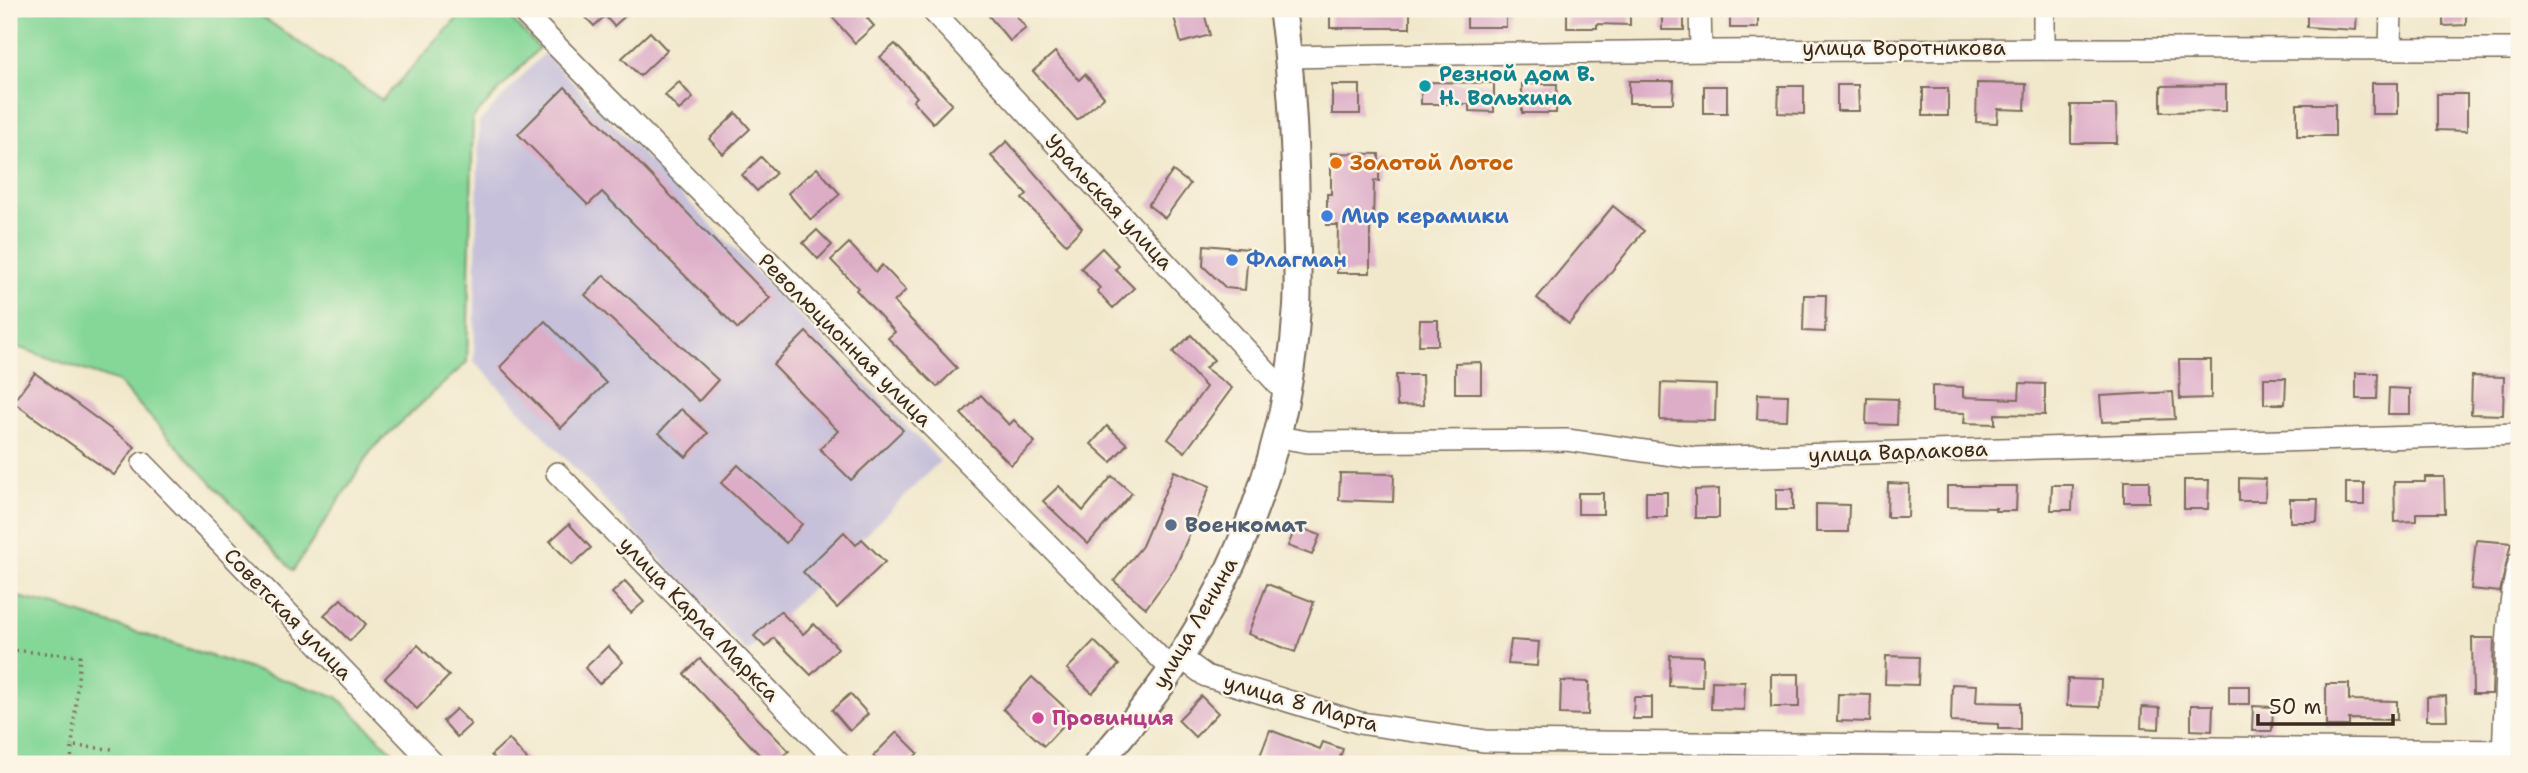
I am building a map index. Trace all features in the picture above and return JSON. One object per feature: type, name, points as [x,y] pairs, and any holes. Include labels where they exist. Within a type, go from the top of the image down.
[{"type":"main road","name":"улица Ленина","points":[[1097,764],[1135,720],[1176,664],[1222,583],[1253,513],[1278,437],[1287,394],[1297,305],[1290,57],[1282,9]]},
{"type":"street","name":"Уральская улица","points":[[932,9],[1287,394]]},
{"type":"street","points":[[1700,9],[1701,50]]},
{"type":"street","points":[[2044,9],[2044,47]]},
{"type":"street","points":[[2390,49],[2391,9]]},
{"type":"street","name":"Революционная улица","points":[[530,12],[1176,664]]},
{"type":"street","name":"улица Воротникова","points":[[1290,57],[2044,47],[2519,49]]},
{"type":"street","name":"улица Варлакова","points":[[1278,437],[1308,442],[1567,440],[1694,458],[2519,433]]},
{"type":"street","name":"Советская улица","points":[[143,463],[433,764]]},
{"type":"street","name":"улица Карла Маркса","points":[[557,473],[840,764]]},
{"type":"street","points":[[2497,755],[2512,590],[2519,562]]},
{"type":"street","name":"улица 8 Марта","points":[[1176,664],[1206,676],[1360,723],[1485,741],[1856,755],[2497,755]]},
{"type":"path","points":[[9,650],[80,656],[71,764]]},
{"type":"path","points":[[72,746],[113,749]]},
{"type":"shaded area","points":[[544,53],[940,461],[747,652],[474,361],[479,122]]},
{"type":"green space","points":[[9,9],[251,9],[382,100],[466,9],[501,9],[539,48],[473,118],[467,362],[373,448],[293,571],[118,382],[9,344]]},
{"type":"green space","points":[[9,595],[56,606],[337,697],[405,764],[9,764]]},
{"type":"building","points":[[578,9],[633,9],[614,26],[605,16],[594,26]]},
{"type":"building","points":[[843,9],[878,9],[867,18],[874,26],[855,43],[833,18]]},
{"type":"building","points":[[983,9],[1011,9],[1026,28],[1010,41]]},
{"type":"building","points":[[1172,9],[1203,9],[1210,35],[1181,43]]},
{"type":"building","points":[[1330,9],[1410,9],[1410,28],[1330,28]]},
{"type":"building","points":[[1467,9],[1506,9],[1506,27],[1467,27]]},
{"type":"building","points":[[1567,9],[1630,9],[1630,25],[1597,24],[1597,28],[1567,28]]},
{"type":"building","points":[[1662,9],[1684,9],[1684,30],[1662,30]]},
{"type":"building","points":[[1730,9],[1758,9],[1758,28],[1730,28]]},
{"type":"building","points":[[2307,9],[2357,9],[2356,30],[2307,27]]},
{"type":"building","points":[[2443,9],[2466,9],[2466,25],[2443,26]]},
{"type":"building","points":[[650,32],[667,50],[640,76],[622,58]]},
{"type":"building","points":[[895,44],[952,104],[933,123],[913,101],[917,97],[880,57]]},
{"type":"building","points":[[1055,52],[1079,80],[1085,74],[1104,97],[1077,120],[1033,71]]},
{"type":"building","points":[[1629,81],[1674,81],[1673,103],[1629,103]]},
{"type":"building","points":[[679,82],[693,98],[679,110],[665,95]]},
{"type":"building","points":[[1421,82],[1494,83],[1494,112],[1469,111],[1469,104],[1421,104]]},
{"type":"building","points":[[1977,83],[2026,84],[2025,110],[1998,109],[1997,123],[1976,122]]},
{"type":"building","points":[[2372,83],[2398,83],[2398,114],[2372,114]]},
{"type":"building","points":[[1522,84],[1557,84],[1556,113],[1522,113]]},
{"type":"building","points":[[1332,85],[1360,85],[1360,114],[1332,114]]},
{"type":"building","points":[[1837,85],[1858,85],[1859,111],[1837,111]]},
{"type":"building","points":[[2226,85],[2226,111],[2161,112],[2161,86]]},
{"type":"building","points":[[1704,86],[1727,86],[1727,113],[1704,113]]},
{"type":"building","points":[[1779,86],[1804,86],[1804,114],[1778,113]]},
{"type":"building","points":[[565,87],[770,298],[738,329],[602,192],[588,205],[518,134]]},
{"type":"building","points":[[1923,88],[1948,88],[1948,116],[1923,116]]},
{"type":"building","points":[[2437,94],[2467,94],[2467,131],[2437,130]]},
{"type":"building","points":[[2297,104],[2335,104],[2335,136],[2297,136]]},
{"type":"building","points":[[2071,105],[2116,105],[2117,143],[2071,143]]},
{"type":"building","points":[[736,113],[750,129],[723,154],[709,139]]},
{"type":"building","points":[[1007,141],[1082,228],[1066,244],[1022,199],[1027,194],[991,156]]},
{"type":"building","points":[[1331,153],[1379,154],[1379,181],[1374,181],[1373,225],[1370,225],[1370,273],[1337,273],[1338,225],[1327,225],[1327,194],[1331,194]]},
{"type":"building","points":[[761,157],[776,173],[757,191],[742,175]]},
{"type":"building","points":[[817,168],[840,194],[811,220],[788,193]]},
{"type":"building","points":[[1173,171],[1190,184],[1165,218],[1148,205]]},
{"type":"building","points":[[1613,206],[1644,231],[1569,324],[1537,298]]},
{"type":"building","points":[[817,230],[832,245],[818,259],[803,243]]},
{"type":"building","points":[[849,243],[876,272],[882,265],[906,290],[894,302],[957,368],[937,387],[888,338],[895,332],[831,260]]},
{"type":"building","points":[[1204,245],[1248,249],[1245,290],[1226,288],[1203,266]]},
{"type":"building","points":[[1102,248],[1119,266],[1115,269],[1134,288],[1113,308],[1097,291],[1100,288],[1081,268]]},
{"type":"building","points":[[604,275],[718,380],[699,401],[585,295]]},
{"type":"building","points":[[1804,295],[1826,295],[1825,332],[1803,331]]},
{"type":"building","points":[[1420,320],[1438,320],[1438,345],[1419,345]]},
{"type":"building","points":[[545,321],[606,383],[561,428],[500,367]]},
{"type":"building","points":[[806,332],[903,430],[851,480],[820,449],[838,431],[773,365]]},
{"type":"building","points":[[1191,335],[1214,360],[1205,368],[1232,388],[1185,452],[1168,439],[1206,387],[1173,352]]},
{"type":"building","points":[[2179,360],[2211,360],[2211,398],[2180,399]]},
{"type":"building","points":[[1481,362],[1481,393],[1455,393],[1455,363]]},
{"type":"building","points":[[35,373],[135,447],[114,475],[13,402]]},
{"type":"building","points":[[2356,373],[2378,373],[2377,399],[2356,399]]},
{"type":"building","points":[[1396,375],[1422,375],[1423,405],[1397,406]]},
{"type":"building","points":[[2472,376],[2504,377],[2503,415],[2471,414]]},
{"type":"building","points":[[2264,378],[2286,378],[2285,404],[2264,404]]},
{"type":"building","points":[[1661,383],[1716,385],[1715,421],[1660,420]]},
{"type":"building","points":[[2020,383],[2045,384],[2045,415],[1995,414],[1995,424],[1964,423],[1965,413],[1932,412],[1932,386],[1963,387],[1963,397],[2019,399]]},
{"type":"building","points":[[2389,388],[2410,389],[2410,414],[2388,414]]},
{"type":"building","points":[[2173,392],[2175,419],[2102,422],[2100,396]]},
{"type":"building","points":[[1758,394],[1788,395],[1787,420],[1757,419]]},
{"type":"building","points":[[981,395],[1009,425],[1014,420],[1035,442],[1011,465],[961,414]]},
{"type":"building","points":[[1867,398],[1898,399],[1897,425],[1866,424]]},
{"type":"building","points":[[681,409],[708,433],[686,457],[659,433]]},
{"type":"building","points":[[1107,426],[1127,444],[1111,462],[1091,444]]},
{"type":"building","points":[[738,465],[802,524],[786,543],[721,483]]},
{"type":"building","points":[[1174,471],[1210,486],[1175,568],[1146,608],[1114,581],[1142,546]]},
{"type":"building","points":[[1340,473],[1394,474],[1393,502],[1339,500]]},
{"type":"building","points":[[1112,476],[1132,493],[1088,544],[1043,501],[1059,486],[1083,511]]},
{"type":"building","points":[[2425,477],[2444,477],[2445,513],[2416,513],[2416,521],[2395,522],[2394,482],[2425,482]]},
{"type":"building","points":[[2239,478],[2266,479],[2265,501],[2239,501]]},
{"type":"building","points":[[2184,480],[2209,480],[2208,509],[2184,509]]},
{"type":"building","points":[[2124,481],[2149,481],[2149,502],[2124,502]]},
{"type":"building","points":[[1888,483],[1909,484],[1908,517],[1887,517]]},
{"type":"building","points":[[2346,483],[2364,483],[2364,505],[2346,505]]},
{"type":"building","points":[[2052,485],[2073,485],[2072,510],[2051,510]]},
{"type":"building","points":[[1947,486],[2017,486],[2016,511],[1947,507]]},
{"type":"building","points":[[1719,489],[1719,518],[1695,518],[1695,490]]},
{"type":"building","points":[[1776,489],[1793,489],[1793,510],[1776,510]]},
{"type":"building","points":[[1646,492],[1667,492],[1667,517],[1646,517]]},
{"type":"building","points":[[1578,493],[1603,493],[1603,514],[1578,514]]},
{"type":"building","points":[[2290,499],[2318,499],[2317,522],[2290,522]]},
{"type":"building","points":[[1816,504],[1849,505],[1848,532],[1816,532]]},
{"type":"building","points":[[569,524],[591,548],[572,565],[550,541]]},
{"type":"building","points":[[1296,526],[1320,535],[1312,555],[1288,546]]},
{"type":"building","points":[[844,532],[856,545],[862,539],[885,562],[837,608],[803,572]]},
{"type":"building","points":[[2476,540],[2511,543],[2500,592],[2471,589]]},
{"type":"building","points":[[625,581],[644,602],[631,613],[612,593]]},
{"type":"building","points":[[1267,584],[1314,602],[1295,652],[1248,634]]},
{"type":"building","points":[[341,599],[366,624],[350,641],[324,615]]},
{"type":"building","points":[[780,611],[803,634],[814,624],[838,648],[811,675],[774,638],[765,647],[754,636]]},
{"type":"building","points":[[2472,638],[2494,638],[2492,694],[2473,694]]},
{"type":"building","points":[[1511,640],[1539,642],[1537,666],[1508,664]]},
{"type":"building","points":[[1094,641],[1119,665],[1092,693],[1067,669]]},
{"type":"building","points":[[418,645],[449,676],[417,709],[385,678]]},
{"type":"building","points":[[608,646],[623,662],[599,684],[585,668]]},
{"type":"building","points":[[1670,655],[1703,656],[1702,687],[1669,686]]},
{"type":"building","points":[[1886,656],[1919,657],[1918,685],[1885,684]]},
{"type":"building","points":[[700,659],[789,751],[774,764],[768,764],[684,674]]},
{"type":"building","points":[[1771,674],[1799,674],[1799,707],[1771,707]]},
{"type":"building","points":[[1032,677],[1073,715],[1044,746],[1003,709]]},
{"type":"building","points":[[2068,679],[2101,680],[2100,707],[2067,706]]},
{"type":"building","points":[[1561,681],[1589,682],[1588,715],[1560,714]]},
{"type":"building","points":[[1712,681],[1745,682],[1744,710],[1711,709]]},
{"type":"building","points":[[1952,684],[1977,685],[1976,702],[2020,703],[2020,729],[1998,729],[1998,724],[1951,722]]},
{"type":"building","points":[[2326,684],[2349,684],[2349,700],[2397,701],[2397,720],[2349,719],[2349,726],[2326,726]]},
{"type":"building","points":[[2229,686],[2250,686],[2250,704],[2229,704]]},
{"type":"building","points":[[850,694],[868,714],[850,731],[832,710]]},
{"type":"building","points":[[1838,694],[1871,695],[1870,722],[1837,721]]},
{"type":"building","points":[[1201,696],[1218,713],[1195,737],[1178,720]]},
{"type":"building","points":[[2446,696],[2447,720],[2427,720],[2427,697]]},
{"type":"building","points":[[1634,697],[1652,697],[1652,719],[1633,719]]},
{"type":"building","points":[[2191,705],[2213,705],[2212,731],[2191,730]]},
{"type":"building","points":[[2253,706],[2273,707],[2272,731],[2252,731]]},
{"type":"building","points":[[2142,707],[2160,708],[2159,729],[2141,728]]},
{"type":"building","points":[[456,709],[471,724],[457,737],[443,721]]},
{"type":"building","points":[[1270,730],[1320,749],[1323,742],[1343,749],[1340,757],[1357,764],[1282,764],[1260,756]]},
{"type":"building","points":[[897,732],[918,753],[907,764],[882,764],[873,756]]},
{"type":"building","points":[[509,739],[531,764],[499,764],[491,755]]},
{"type":"place","name":"Резной дом В. Н. Вольхина","points":[[1425,86]]},
{"type":"place","name":"Золотой Лотос","points":[[1336,163]]},
{"type":"place","name":"Мир керамики","points":[[1327,216]]},
{"type":"place","name":"Флагман","points":[[1232,260]]},
{"type":"place","name":"Военкомат","points":[[1171,525]]},
{"type":"place","name":"Провинция","points":[[1038,718]]}]
